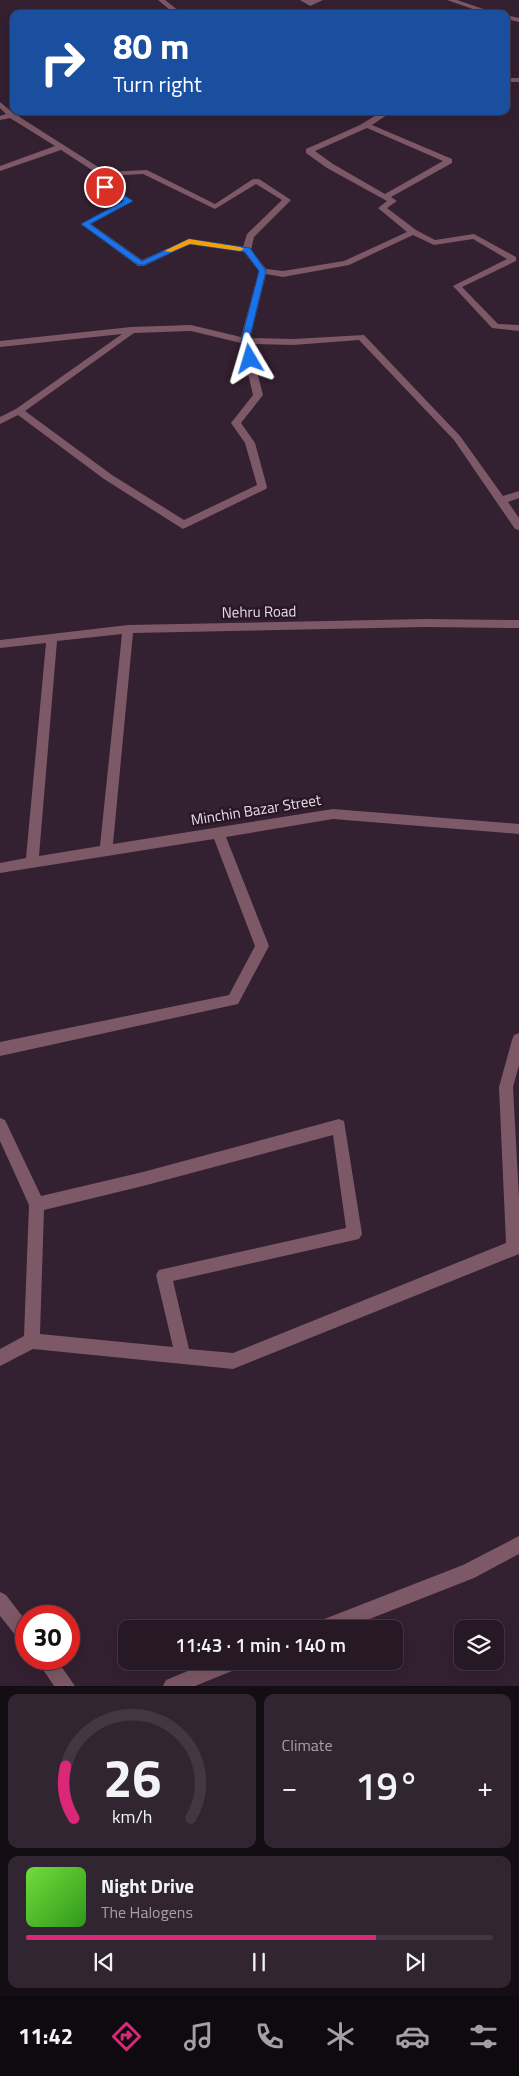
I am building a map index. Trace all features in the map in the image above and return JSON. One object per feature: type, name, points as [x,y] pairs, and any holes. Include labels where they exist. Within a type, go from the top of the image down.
[{"type":"street","points":[[161,0],[175,10]]},
{"type":"street","points":[[304,0],[310,4],[320,0]]},
{"type":"street","points":[[450,0],[482,10]]},
{"type":"street","points":[[0,104],[10,115]]},
{"type":"street","points":[[0,118],[18,115]]},
{"type":"street","points":[[383,115],[367,125],[308,150],[330,166],[393,201],[382,208],[413,232],[434,243],[474,236],[513,259],[457,286],[495,326],[519,328]]},
{"type":"street","points":[[11,116],[104,174]]},
{"type":"street","points":[[367,125],[449,161],[386,197]]},
{"type":"street","points":[[0,169],[61,147]]},
{"type":"street","points":[[248,250],[189,241],[141,264],[85,224],[129,201],[93,180],[104,174],[144,172],[215,208],[256,181],[287,200],[250,236],[248,250],[263,271],[284,274],[346,263],[413,232]]},
{"type":"street","points":[[19,412],[108,477],[183,524],[262,487],[250,443],[236,423],[258,396],[245,341],[263,271]]},
{"type":"street","points":[[0,344],[131,330],[191,328],[245,341],[294,342],[361,338],[457,438],[519,526]]},
{"type":"street","points":[[0,421],[19,412],[131,330]]},
{"type":"street","points":[[501,501],[519,494]]},
{"type":"street","name":"Nehru Road","points":[[0,644],[128,629],[415,623],[519,624]]},
{"type":"street","points":[[106,851],[128,629]]},
{"type":"street","points":[[32,862],[52,638]]},
{"type":"street","name":"Minchin Bazar Street","points":[[0,868],[333,814],[519,830]]},
{"type":"street","points":[[0,1049],[232,1000],[262,946],[218,833]]},
{"type":"street","points":[[0,1358],[32,1341],[233,1362],[514,1248],[506,1088],[519,1040]]},
{"type":"street","points":[[0,1125],[37,1204],[32,1341]]},
{"type":"street","points":[[37,1204],[143,1179],[339,1126],[354,1234],[164,1274],[183,1357]]},
{"type":"street","points":[[343,1620],[468,1572],[519,1546]]},
{"type":"street","points":[[0,1601],[15,1621]]},
{"type":"street","points":[[54,1670],[66,1686]]},
{"type":"street","points":[[172,1686],[213,1670]]},
{"type":"slow traffic","points":[[168,251],[189,241],[240,249]]},
{"type":"route","points":[[105,187],[129,201],[85,224],[141,264],[189,241],[248,250],[263,271],[245,341],[250,359]]}]
